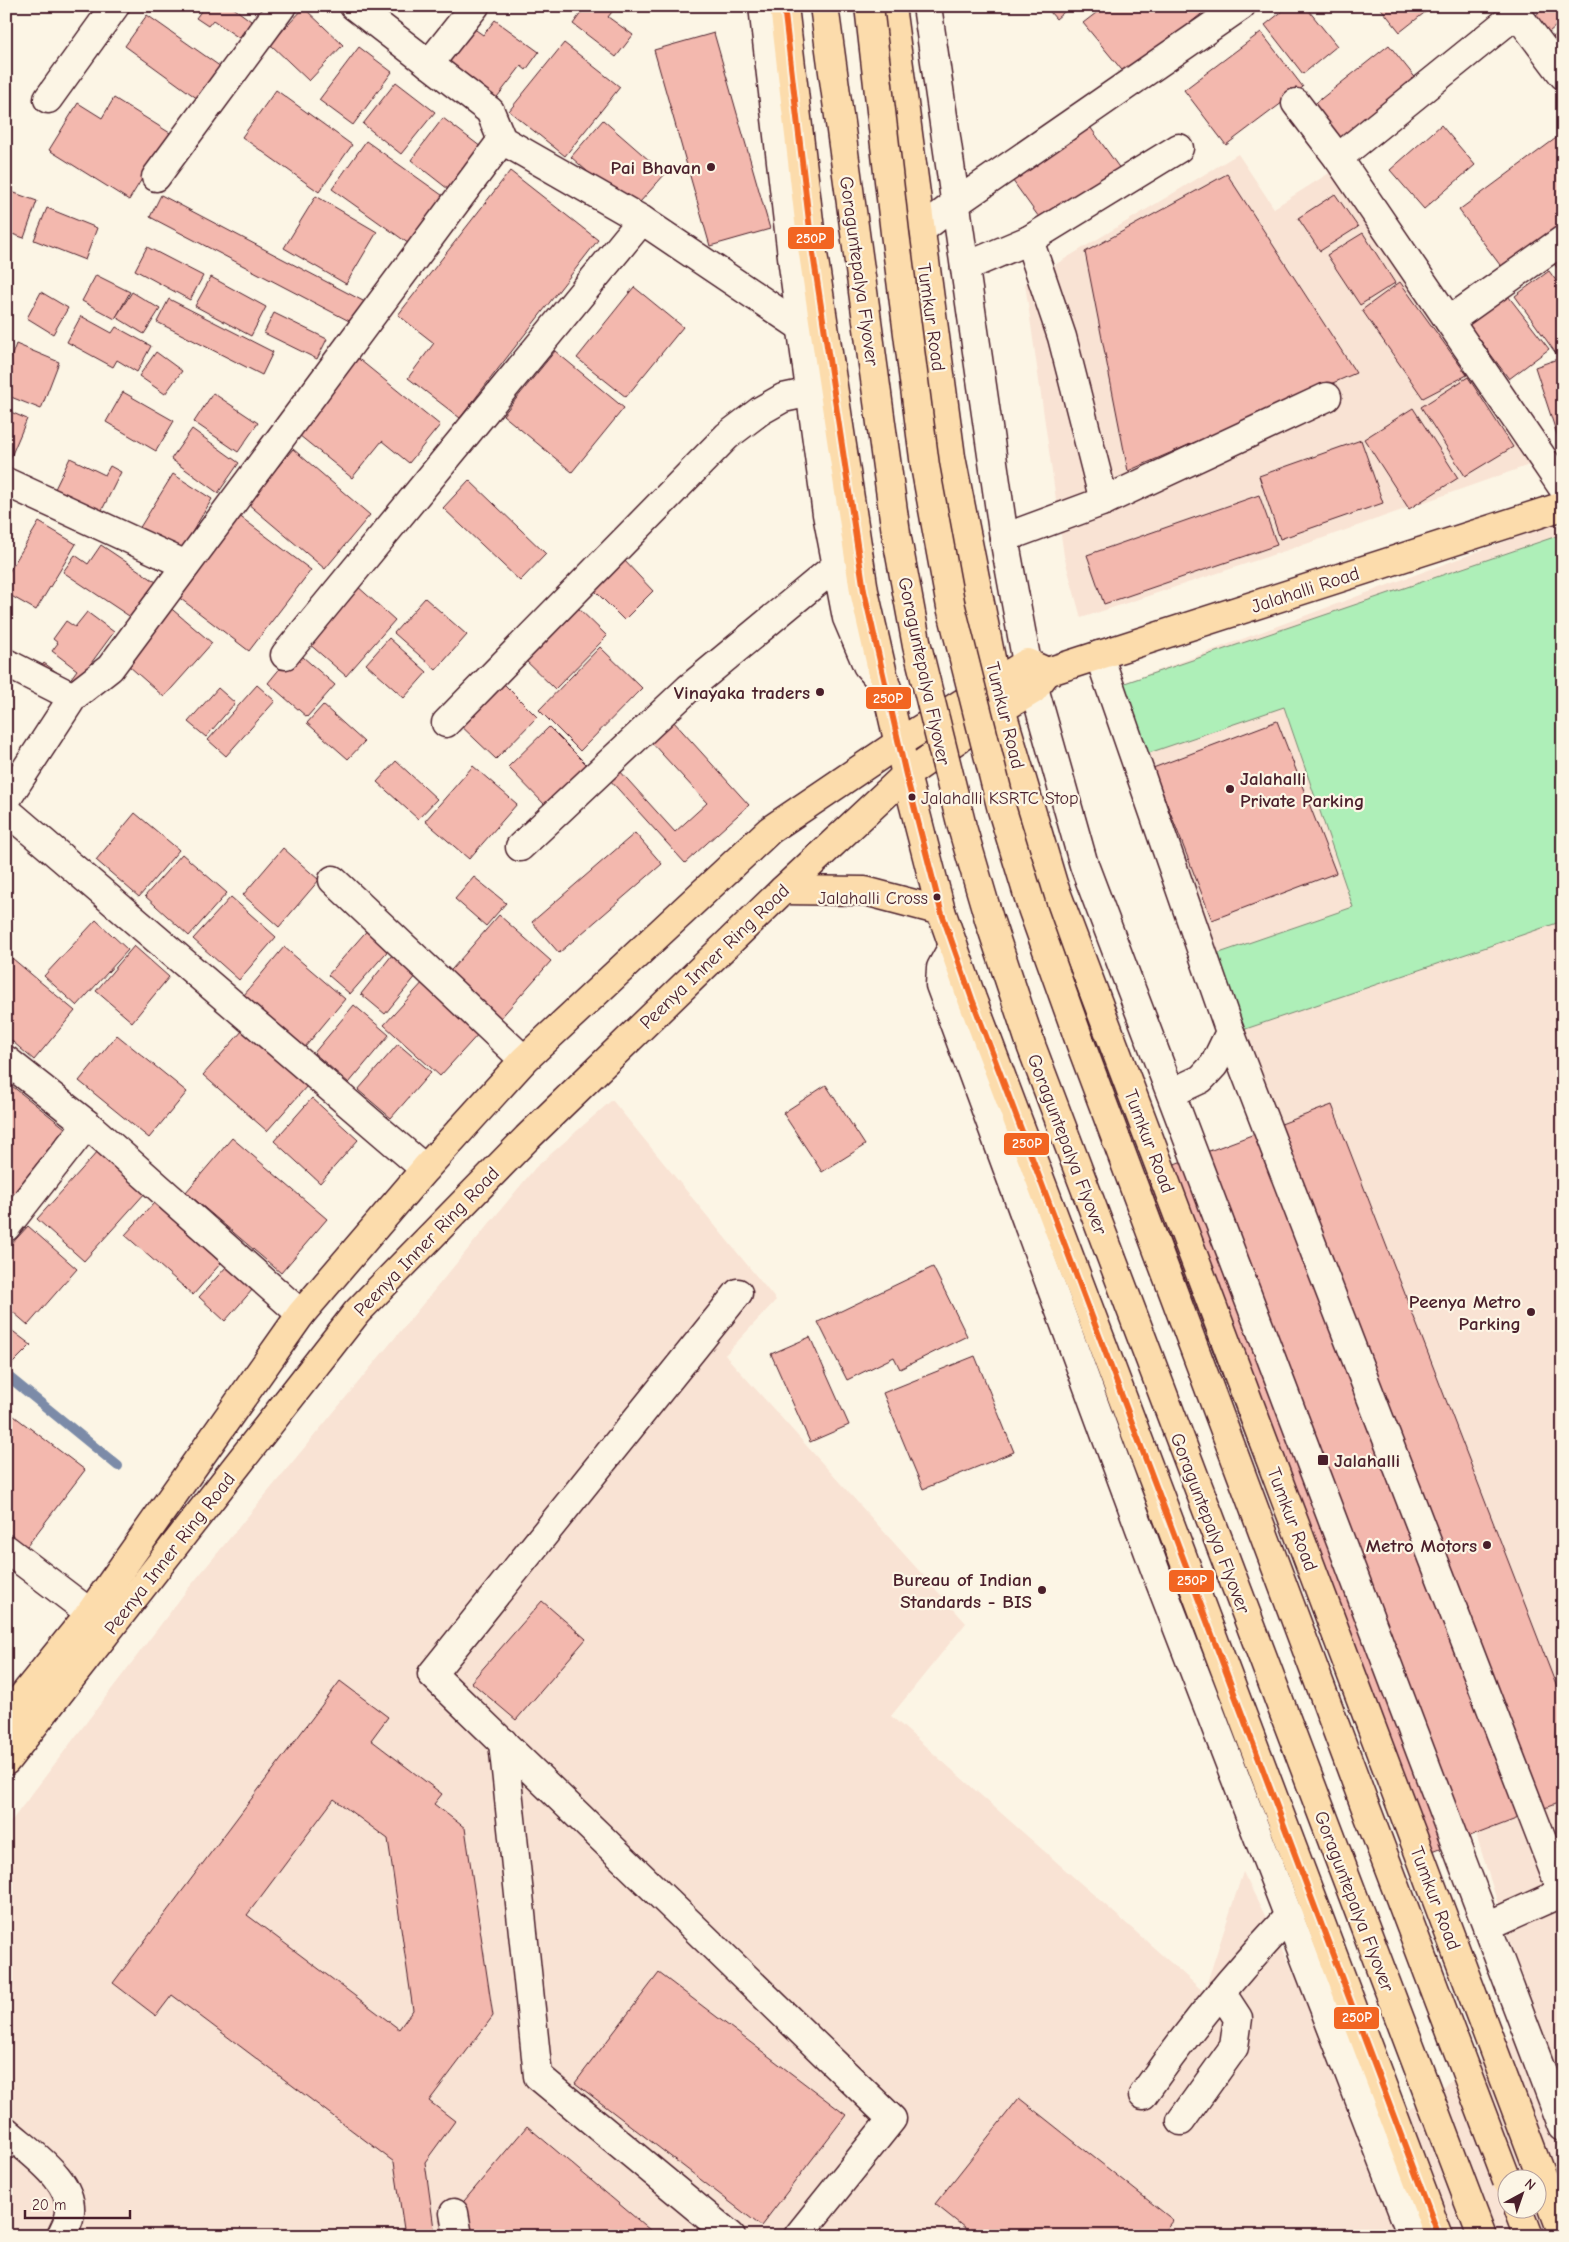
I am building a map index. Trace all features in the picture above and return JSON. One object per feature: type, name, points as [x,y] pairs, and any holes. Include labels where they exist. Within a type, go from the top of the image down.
[{"type":"main road","points":[[784,6],[812,247],[864,591],[906,775],[941,911],[989,1046],[1439,2236]]},
{"type":"main road","name":"Goraguntepalya Flyover","points":[[824,6],[896,533],[917,646],[937,735],[980,892],[1036,1057],[1482,2236]]},
{"type":"main road","name":"Goraguntepalya Flyover","points":[[869,6],[895,233],[925,466],[951,607],[1002,810],[1032,908],[1081,1045],[1363,1802],[1504,2170]]},
{"type":"main road","name":"Tumkur Road","points":[[891,6],[951,457],[1001,709],[1053,884],[1563,2234]]},
{"type":"main road","name":"Jalahalli Road","points":[[1036,675],[1563,506]]},
{"type":"main road","name":"Peenya Inner Ring Road","points":[[6,1718],[90,1613],[302,1314],[425,1168],[524,1060],[770,830],[900,742],[996,681],[1036,675]]},
{"type":"main road","name":"Peenya Inner Ring Road","points":[[6,1761],[357,1312],[527,1138],[783,890],[906,775],[1001,709],[1036,675]]},
{"type":"main road","points":[[783,890],[864,891],[941,911]]},
{"type":"main road","points":[[1523,2220],[1529,2236]]},
{"type":"street","points":[[48,99],[115,6]]},
{"type":"street","points":[[156,177],[282,6]]},
{"type":"street","points":[[354,6],[490,111],[502,140],[642,220],[802,327]]},
{"type":"street","points":[[429,64],[475,6]]},
{"type":"street","points":[[763,6],[802,327],[837,565],[847,618],[856,641],[868,665],[887,688]]},
{"type":"street","points":[[927,6],[1004,538],[1084,865],[1563,2126]]},
{"type":"street","points":[[921,230],[956,203],[1241,6]]},
{"type":"street","points":[[1338,158],[1513,10],[1563,74]]},
{"type":"street","points":[[1296,103],[1338,158],[1563,488]]},
{"type":"street","points":[[6,800],[73,697],[110,668],[502,140]]},
{"type":"street","points":[[965,267],[1029,240],[1179,148]]},
{"type":"street","points":[[285,655],[642,220]]},
{"type":"street","points":[[1029,240],[1062,337],[1104,500]]},
{"type":"street","points":[[1449,321],[1563,240]]},
{"type":"street","points":[[446,723],[727,436],[760,411],[783,398],[811,392]]},
{"type":"street","points":[[1004,538],[1104,500],[1327,397]]},
{"type":"street","points":[[6,482],[186,565]]},
{"type":"street","points":[[520,847],[676,699],[837,565]]},
{"type":"street","points":[[1099,655],[1230,1032],[1563,1892],[1487,1926]]},
{"type":"street","points":[[6,663],[73,697]]},
{"type":"street","points":[[6,810],[425,1168]]},
{"type":"street","points":[[333,880],[524,1060]]},
{"type":"street","points":[[953,946],[941,968],[940,986],[1156,1572],[1412,2236]]},
{"type":"street","points":[[1170,1093],[1201,1078],[1214,1065],[1230,1032]]},
{"type":"street","points":[[6,1060],[87,1124],[302,1314]]},
{"type":"street","points":[[6,1227],[87,1124]]},
{"type":"street","points":[[738,1294],[432,1674],[892,2119],[798,2236]]},
{"type":"street","points":[[6,1549],[90,1613]]},
{"type":"street","points":[[503,1742],[538,2076],[731,2236]]},
{"type":"street","points":[[1143,2094],[1181,2040],[1289,1916]]},
{"type":"street","points":[[1181,2121],[1234,2047],[1238,2018],[1221,1992]]},
{"type":"street","points":[[6,2131],[60,2178],[69,2198],[69,2217],[61,2236]]},
{"type":"shaded area","points":[[1238,154],[1274,208],[1334,170],[1532,464],[1309,543],[1081,618],[1064,556],[1025,283]]},
{"type":"shaded area","points":[[1563,520],[1563,2236],[6,2236],[6,1828],[187,1590],[535,1168],[612,1100],[776,1300],[725,1355],[966,1623],[891,1716],[1204,1992],[1243,1872],[1375,2134],[1535,2021],[1113,687]]},
{"type":"green space","points":[[1563,534],[1563,921],[1225,1036],[1199,960],[1353,907],[1284,707],[1137,757],[1113,687]]},
{"type":"building","points":[[205,6],[231,6],[251,21],[239,38],[213,20],[208,26],[196,18]]},
{"type":"building","points":[[586,6],[613,6],[615,8],[608,17],[633,35],[616,57],[573,24]]},
{"type":"building","points":[[1045,6],[1071,6],[1056,19]]},
{"type":"building","points":[[1105,6],[1211,6],[1126,75],[1083,23]]},
{"type":"building","points":[[1289,6],[1305,6],[1337,46],[1303,74],[1265,25]]},
{"type":"building","points":[[1379,6],[1433,6],[1400,32]]},
{"type":"building","points":[[1546,6],[1563,6],[1563,20],[1549,32],[1535,16]]},
{"type":"building","points":[[304,8],[343,45],[309,81],[270,44]]},
{"type":"building","points":[[147,15],[221,67],[198,99],[125,46]]},
{"type":"building","points":[[495,20],[539,52],[526,70],[521,66],[494,101],[446,64],[473,28],[483,35]]},
{"type":"building","points":[[1563,29],[1563,50],[1552,38]]},
{"type":"building","points":[[1261,32],[1303,87],[1226,145],[1184,90]]},
{"type":"building","points":[[714,33],[770,229],[710,246],[654,50]]},
{"type":"building","points":[[564,43],[620,87],[565,156],[509,111]]},
{"type":"building","points":[[1389,45],[1422,86],[1344,146],[1312,106]]},
{"type":"building","points":[[359,47],[392,72],[353,125],[319,100]]},
{"type":"building","points":[[396,82],[435,112],[401,154],[363,124]]},
{"type":"building","points":[[276,90],[352,145],[319,192],[242,137]]},
{"type":"building","points":[[114,98],[170,133],[129,200],[49,150],[78,103],[102,118]]},
{"type":"building","points":[[443,118],[481,147],[448,189],[411,160]]},
{"type":"building","points":[[603,120],[665,174],[632,211],[571,157]]},
{"type":"building","points":[[1088,124],[1123,173],[1041,220],[1010,177]]},
{"type":"building","points":[[1441,125],[1475,165],[1424,209],[1390,170]]},
{"type":"building","points":[[1563,133],[1563,224],[1503,269],[1459,210]]},
{"type":"building","points":[[366,141],[446,198],[412,246],[332,189]]},
{"type":"building","points":[[510,171],[598,240],[460,418],[408,378],[434,343],[398,315]]},
{"type":"building","points":[[1227,174],[1356,373],[1128,471],[1085,252]]},
{"type":"building","points":[[6,190],[37,201],[24,238],[6,232]]},
{"type":"building","points":[[1335,194],[1358,227],[1320,251],[1298,218]]},
{"type":"building","points":[[161,195],[365,302],[353,323],[150,217]]},
{"type":"building","points":[[316,196],[377,232],[346,284],[284,248]]},
{"type":"building","points":[[47,208],[97,228],[85,260],[34,240]]},
{"type":"building","points":[[1363,233],[1395,283],[1360,305],[1327,255]]},
{"type":"building","points":[[147,247],[203,276],[190,300],[135,270]]},
{"type":"building","points":[[1563,253],[1563,275],[1552,261]]},
{"type":"building","points":[[1549,271],[1563,290],[1563,351],[1557,355],[1515,296]]},
{"type":"building","points":[[96,275],[130,292],[115,319],[82,301]]},
{"type":"building","points":[[211,277],[266,307],[251,336],[195,306]]},
{"type":"building","points":[[1400,282],[1467,375],[1423,398],[1362,310]]},
{"type":"building","points":[[634,287],[683,327],[626,397],[577,358]]},
{"type":"building","points":[[41,292],[68,308],[53,334],[27,318]]},
{"type":"building","points":[[132,292],[160,309],[144,334],[116,317]]},
{"type":"building","points":[[1505,292],[1549,349],[1509,379],[1466,321]]},
{"type":"building","points":[[169,299],[273,352],[262,375],[157,322]]},
{"type":"building","points":[[274,313],[327,339],[317,359],[264,333]]},
{"type":"building","points":[[81,316],[112,333],[116,327],[151,346],[137,372],[117,360],[113,367],[67,342]]},
{"type":"building","points":[[16,344],[59,362],[41,409],[6,395],[6,371]]},
{"type":"building","points":[[555,351],[624,408],[572,472],[503,415]]},
{"type":"building","points":[[156,352],[182,371],[165,394],[139,376]]},
{"type":"building","points":[[355,356],[440,425],[409,463],[382,441],[352,478],[294,431]]},
{"type":"building","points":[[1563,357],[1563,453],[1535,367]]},
{"type":"building","points":[[1468,377],[1513,447],[1465,476],[1421,407]]},
{"type":"building","points":[[123,392],[174,421],[156,451],[106,422]]},
{"type":"building","points":[[213,393],[258,423],[238,452],[194,422]]},
{"type":"building","points":[[1413,408],[1458,478],[1409,509],[1364,439]]},
{"type":"building","points":[[6,410],[27,419],[7,466],[6,466]]},
{"type":"building","points":[[192,429],[239,463],[218,493],[171,459]]},
{"type":"building","points":[[1361,440],[1383,503],[1280,539],[1259,476]]},
{"type":"building","points":[[293,449],[370,515],[325,569],[247,503]]},
{"type":"building","points":[[70,458],[105,475],[110,466],[121,472],[99,516],[53,493]]},
{"type":"building","points":[[173,474],[212,499],[179,554],[139,529]]},
{"type":"building","points":[[469,480],[546,554],[520,581],[443,508]]},
{"type":"building","points":[[1259,495],[1277,545],[1104,604],[1087,555]]},
{"type":"building","points":[[238,515],[311,570],[249,651],[177,596]]},
{"type":"building","points":[[39,522],[76,544],[36,610],[6,593],[6,577]]},
{"type":"building","points":[[101,545],[156,582],[132,618],[63,572],[75,555],[88,564]]},
{"type":"building","points":[[623,559],[653,591],[624,620],[593,589]]},
{"type":"building","points":[[356,585],[395,620],[346,676],[307,642]]},
{"type":"building","points":[[425,598],[467,635],[436,670],[394,633]]},
{"type":"building","points":[[573,603],[607,636],[555,689],[521,656]]},
{"type":"building","points":[[167,605],[212,643],[164,697],[120,658]]},
{"type":"building","points":[[87,612],[114,632],[69,693],[39,670],[44,663],[69,681],[77,670],[52,651],[58,643],[53,639],[66,621],[75,627]]},
{"type":"building","points":[[389,638],[427,672],[404,698],[366,664]]},
{"type":"building","points":[[600,647],[642,688],[580,751],[539,710]]},
{"type":"building","points":[[295,650],[335,685],[307,717],[268,683]]},
{"type":"building","points":[[499,679],[537,717],[496,759],[457,722]]},
{"type":"building","points":[[257,685],[275,701],[226,756],[208,740]]},
{"type":"building","points":[[218,688],[235,703],[206,737],[188,722]]},
{"type":"building","points":[[323,705],[364,742],[348,759],[307,723]]},
{"type":"building","points":[[673,721],[749,805],[685,863],[609,779],[619,770],[675,832],[707,803],[651,742]]},
{"type":"building","points":[[1277,721],[1336,873],[1212,920],[1153,768]]},
{"type":"building","points":[[549,727],[590,768],[549,809],[508,767]]},
{"type":"building","points":[[396,761],[437,799],[418,819],[377,782]]},
{"type":"building","points":[[473,766],[517,804],[469,859],[425,821]]},
{"type":"building","points":[[135,813],[179,850],[139,897],[96,860]]},
{"type":"building","points":[[635,833],[662,864],[559,953],[532,922]]},
{"type":"building","points":[[283,848],[319,880],[279,927],[243,895]]},
{"type":"building","points":[[182,854],[227,893],[189,936],[145,896]]},
{"type":"building","points":[[474,877],[506,903],[486,926],[455,899]]},
{"type":"building","points":[[231,897],[276,937],[239,980],[193,939]]},
{"type":"building","points":[[499,915],[551,961],[498,1021],[446,976]]},
{"type":"building","points":[[96,920],[128,950],[77,1006],[44,976]]},
{"type":"building","points":[[370,927],[392,946],[350,994],[328,975]]},
{"type":"building","points":[[134,946],[169,977],[132,1022],[96,991]]},
{"type":"building","points":[[284,947],[345,999],[305,1047],[244,995]]},
{"type":"building","points":[[396,950],[421,970],[385,1014],[361,994]]},
{"type":"building","points":[[6,953],[75,1011],[34,1060],[6,1036]]},
{"type":"building","points":[[425,980],[481,1031],[440,1076],[384,1025]]},
{"type":"building","points":[[354,1005],[389,1035],[349,1083],[314,1053]]},
{"type":"building","points":[[243,1030],[307,1086],[267,1131],[203,1075]]},
{"type":"building","points":[[117,1035],[187,1092],[149,1138],[79,1081]]},
{"type":"building","points":[[398,1044],[431,1072],[391,1118],[358,1090]]},
{"type":"building","points":[[826,1085],[865,1145],[822,1172],[783,1113]]},
{"type":"building","points":[[12,1086],[65,1128],[8,1200],[6,1198],[6,1093]]},
{"type":"building","points":[[312,1098],[358,1140],[320,1183],[274,1141]]},
{"type":"building","points":[[1332,1105],[1563,1703],[1563,1801],[1409,1860],[1145,1175]]},
{"type":"building","points":[[232,1138],[327,1219],[281,1273],[186,1192]]},
{"type":"building","points":[[99,1150],[146,1192],[84,1261],[37,1219]]},
{"type":"building","points":[[154,1203],[221,1263],[193,1295],[125,1235]]},
{"type":"building","points":[[28,1226],[77,1269],[28,1325],[6,1306],[6,1250]]},
{"type":"building","points":[[227,1266],[253,1289],[225,1321],[199,1297]]},
{"type":"building","points":[[933,1267],[967,1336],[900,1369],[894,1357],[847,1380],[818,1322]]},
{"type":"building","points":[[6,1326],[31,1345],[10,1366],[6,1364]]},
{"type":"building","points":[[810,1337],[849,1425],[810,1442],[771,1354]]},
{"type":"building","points":[[975,1356],[1014,1452],[923,1489],[883,1393]]},
{"type":"building","points":[[6,1410],[85,1470],[24,1550],[6,1536]]},
{"type":"building","points":[[542,1601],[586,1639],[516,1720],[471,1682]]},
{"type":"building","points":[[340,1681],[388,1717],[371,1740],[442,1794],[434,1804],[465,1828],[493,2016],[429,2101],[455,2121],[425,2162],[435,2236],[405,2236],[394,2162],[172,1995],[156,2016],[113,1983]],"holes":[[[334,1799],[388,1839],[413,2010],[399,2029],[247,1915]]]},
{"type":"building","points":[[659,1973],[846,2115],[761,2226],[575,2083]]},
{"type":"building","points":[[1019,2098],[1173,2220],[1160,2236],[975,2236],[935,2204]]},
{"type":"building","points":[[527,2126],[657,2236],[481,2236],[454,2213]]},
{"type":"waterway","points":[[6,1377],[9,1377],[118,1466]]},
{"type":"transit line","name":"250P","points":[[784,6],[812,247],[864,591],[906,775],[941,911],[972,999],[1439,2236]]},
{"type":"place","name":"Pai Bhavan","points":[[711,167]]},
{"type":"place","name":"Vinayaka traders","points":[[820,692]]},
{"type":"place","name":"Jalahalli Private Parking","points":[[1230,789]]},
{"type":"place","name":"Jalahalli KSRTC Stop","points":[[912,797]]},
{"type":"place","name":"Jalahalli Cross","points":[[937,897]]},
{"type":"place","name":"Peenya Metro Parking","points":[[1531,1312]]},
{"type":"place","name":"Jalahalli","points":[[1323,1460]]},
{"type":"place","name":"Metro Motors","points":[[1487,1545]]},
{"type":"place","name":"Bureau of Indian Standards - BIS","points":[[1042,1590]]}]
